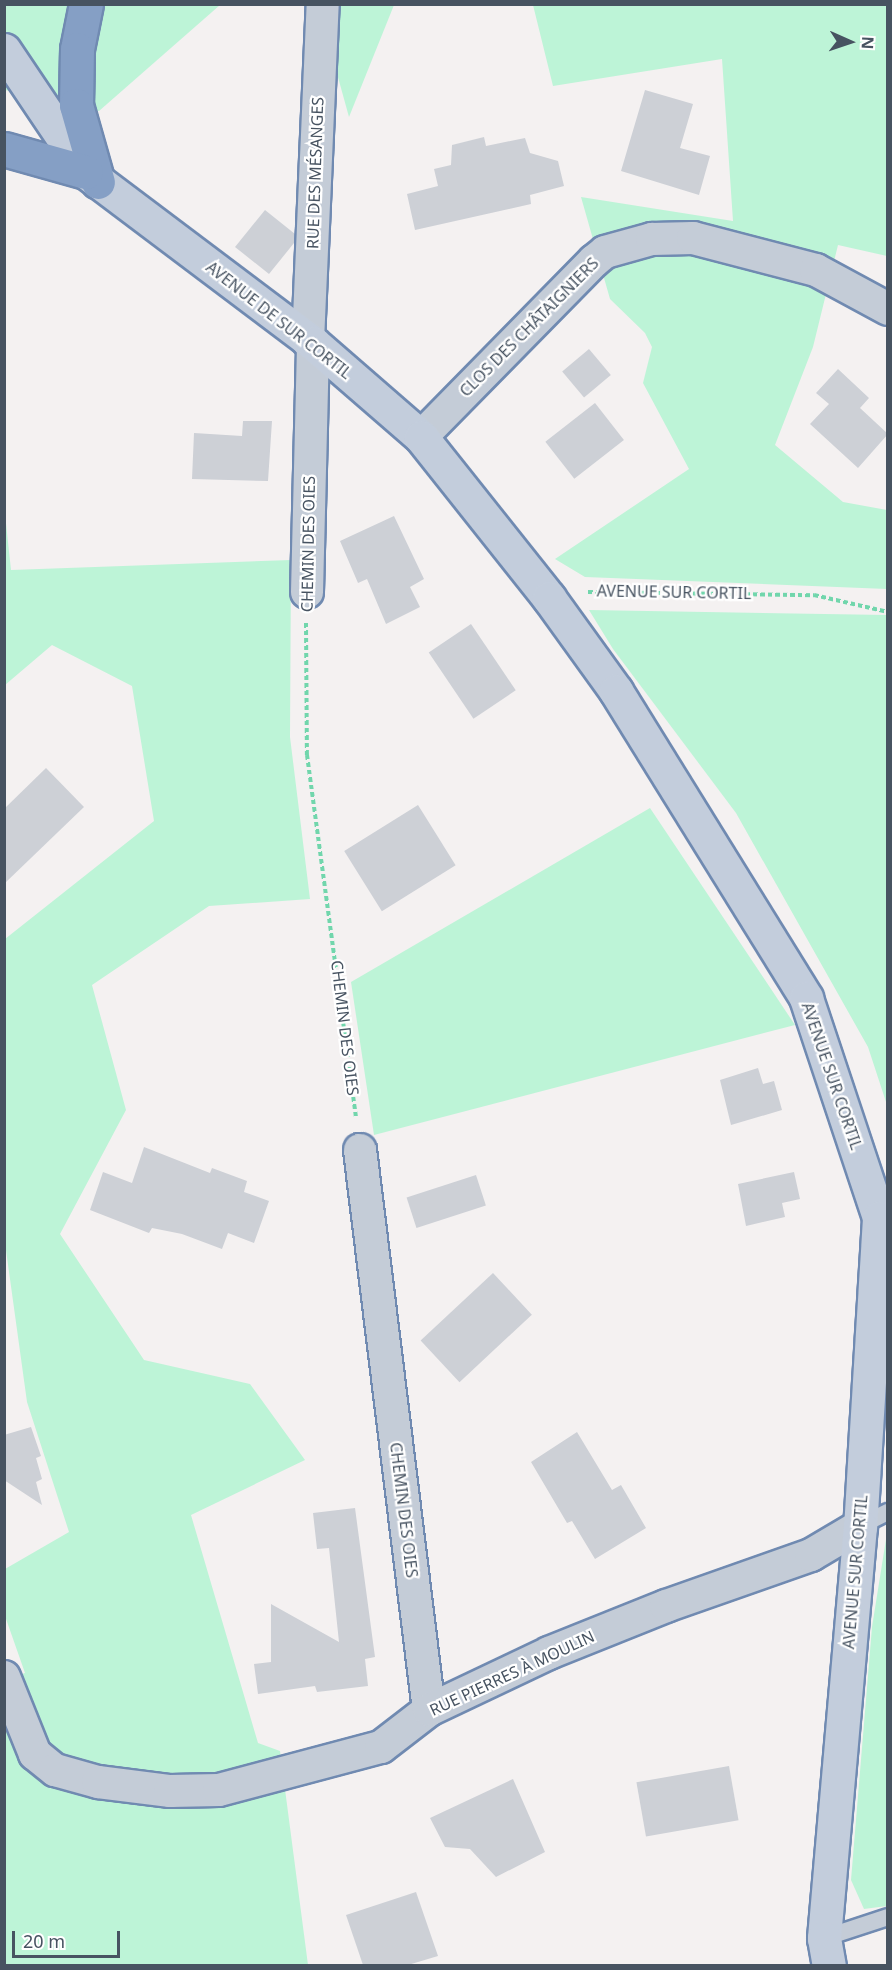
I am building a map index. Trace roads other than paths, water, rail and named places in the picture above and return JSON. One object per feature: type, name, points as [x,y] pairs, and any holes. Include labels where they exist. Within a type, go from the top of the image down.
[{"type":"highway","points":[[86,4],[77,49],[76,105],[92,177]]},
{"type":"highway","points":[[4,149],[92,177]]},
{"type":"main road","name":"AVENUE DE SUR CORTIL","points":[[4,50],[92,177],[311,342],[421,437],[549,598]]},
{"type":"main road","name":"AVENUE SUR CORTIL","points":[[549,598],[616,691],[806,998],[879,1218],[874,1519],[827,1952]]},
{"type":"street","name":"RUE DES MÉSANGES","points":[[311,342],[323,4]]},
{"type":"street","name":"CLOS DES CHÂTAIGNIERS","points":[[421,437],[594,261],[605,252],[652,239],[693,238],[816,270],[888,309]]},
{"type":"street","name":"CHEMIN DES OIES","points":[[307,592],[311,342]]},
{"type":"street","name":"CHEMIN DES OIES","points":[[360,1150],[429,1710]]},
{"type":"street","name":"RUE PIERRES À MOULIN","points":[[4,1677],[35,1754],[56,1770],[98,1782],[170,1791],[219,1790],[381,1747],[429,1710],[549,1653],[656,1610],[810,1555],[874,1519]]},
{"type":"lane","points":[[827,1952],[888,1917]]}]
